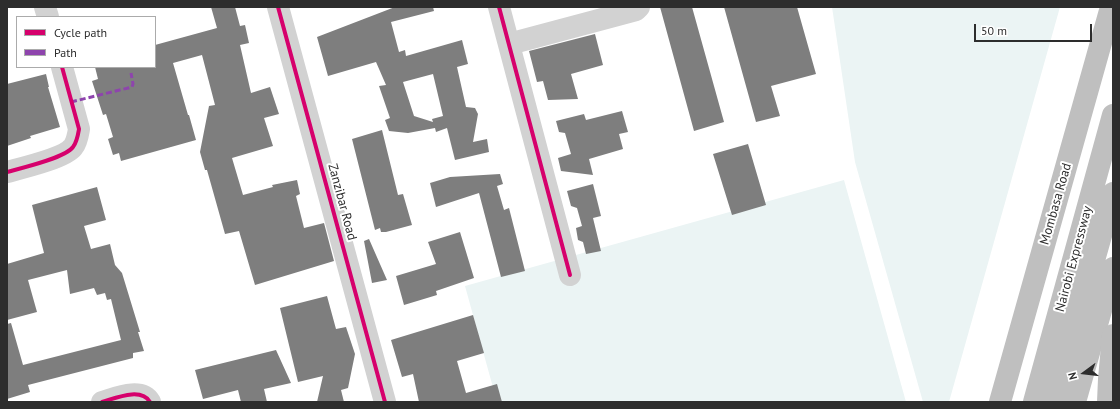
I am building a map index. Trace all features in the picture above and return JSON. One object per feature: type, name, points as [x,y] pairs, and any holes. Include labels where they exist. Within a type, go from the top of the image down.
[{"type":"highway","name":"Mombasa Road","points":[[1000,402],[1111,7]]},
{"type":"highway","name":"Nairobi Expressway","points":[[1034,402],[1113,115]]},
{"type":"highway","name":"Nairobi Expressway","points":[[1054,402],[1113,193]]},
{"type":"highway","points":[[1075,402],[1113,268]]},
{"type":"highway","points":[[1108,402],[1113,335]]},
{"type":"highway","points":[[1108,402],[1113,379]]},
{"type":"street","name":"Zanzibar Road","points":[[278,7],[385,402]]},
{"type":"street","points":[[499,7],[570,275]]},
{"type":"street","points":[[509,44],[636,10],[639,7]]},
{"type":"street","points":[[7,172],[63,154],[73,148],[79,129],[62,68]]},
{"type":"street","points":[[102,402],[138,394],[147,398],[150,402]]},
{"type":"shaded area","points":[[832,7],[1060,7],[949,402],[923,402],[855,162]]},
{"type":"shaded area","points":[[844,180],[906,402],[497,402],[465,286]]},
{"type":"building","points":[[211,7],[235,7],[240,26],[245,25],[249,43],[240,45],[251,93],[270,87],[279,114],[264,118],[273,146],[232,158],[243,195],[273,187],[272,185],[297,180],[300,194],[296,196],[304,228],[324,223],[334,261],[255,285],[239,231],[225,234],[207,170],[205,170],[200,152],[209,106],[215,105],[202,55],[173,63],[196,140],[121,161],[119,153],[113,155],[108,139],[113,137],[106,114],[103,115],[92,81],[98,79],[95,68],[156,68],[156,45],[217,28]]},
{"type":"building","points":[[395,7],[433,7],[434,11],[391,22],[399,52],[405,50],[406,56],[462,40],[468,64],[457,67],[466,107],[475,108],[478,114],[473,142],[487,139],[489,152],[455,160],[447,128],[436,132],[435,128],[408,133],[389,131],[385,120],[390,118],[379,86],[386,85],[376,62],[328,76],[317,37]],"holes":[[[433,74],[443,116],[432,119],[433,122],[414,116],[403,82]]]},
{"type":"building","points":[[660,7],[692,7],[724,122],[694,131]]},
{"type":"building","points":[[724,7],[797,7],[816,74],[771,86],[780,116],[756,122]]},
{"type":"building","points":[[595,34],[603,65],[571,74],[578,99],[548,100],[543,81],[537,82],[529,51]]},
{"type":"building","points":[[46,74],[48,87],[60,127],[30,136],[31,138],[7,146],[7,84]]},
{"type":"building","points":[[622,111],[628,132],[619,134],[623,149],[589,159],[593,175],[561,171],[558,158],[571,154],[565,133],[559,132],[556,121],[584,114],[586,120]]},
{"type":"building","points":[[382,130],[398,195],[403,194],[412,225],[386,232],[381,232],[380,228],[375,230],[352,139]]},
{"type":"building","points":[[748,144],[766,205],[732,215],[713,154]]},
{"type":"building","points":[[500,174],[503,184],[497,186],[504,210],[509,208],[525,271],[501,277],[479,193],[436,207],[430,183],[450,177]]},
{"type":"building","points":[[593,184],[601,216],[593,218],[601,251],[586,254],[583,242],[578,240],[576,228],[582,226],[577,208],[571,206],[567,191]]},
{"type":"building","points":[[97,187],[106,220],[84,226],[91,249],[110,244],[115,265],[122,273],[140,332],[138,332],[144,351],[133,353],[133,358],[28,385],[30,392],[7,399],[7,324],[11,323],[23,365],[121,340],[111,299],[107,300],[105,293],[97,295],[94,288],[70,294],[67,270],[28,280],[37,312],[7,320],[7,264],[44,253],[32,205]]},
{"type":"building","points":[[460,232],[474,278],[436,291],[437,295],[404,305],[396,276],[436,264],[428,242]]},
{"type":"building","points":[[369,239],[387,280],[372,283],[364,241]]},
{"type":"building","points":[[327,296],[336,329],[346,327],[355,354],[348,388],[341,390],[344,402],[317,402],[323,376],[298,382],[280,308]]},
{"type":"building","points":[[473,315],[484,353],[457,361],[466,393],[497,384],[502,402],[419,402],[413,374],[402,377],[391,340]]},
{"type":"building","points":[[276,350],[291,383],[264,389],[267,402],[241,402],[238,390],[203,399],[195,370]]},
{"type":"marked path","points":[[71,102],[132,87],[133,84],[131,73]]},
{"type":"cycle path","points":[[278,7],[385,402]]},
{"type":"cycle path","points":[[499,7],[570,275]]},
{"type":"cycle path","points":[[7,172],[53,159],[73,147],[79,129],[62,68]]},
{"type":"cycle path","points":[[102,402],[121,396],[135,394],[141,395],[150,402]]}]
